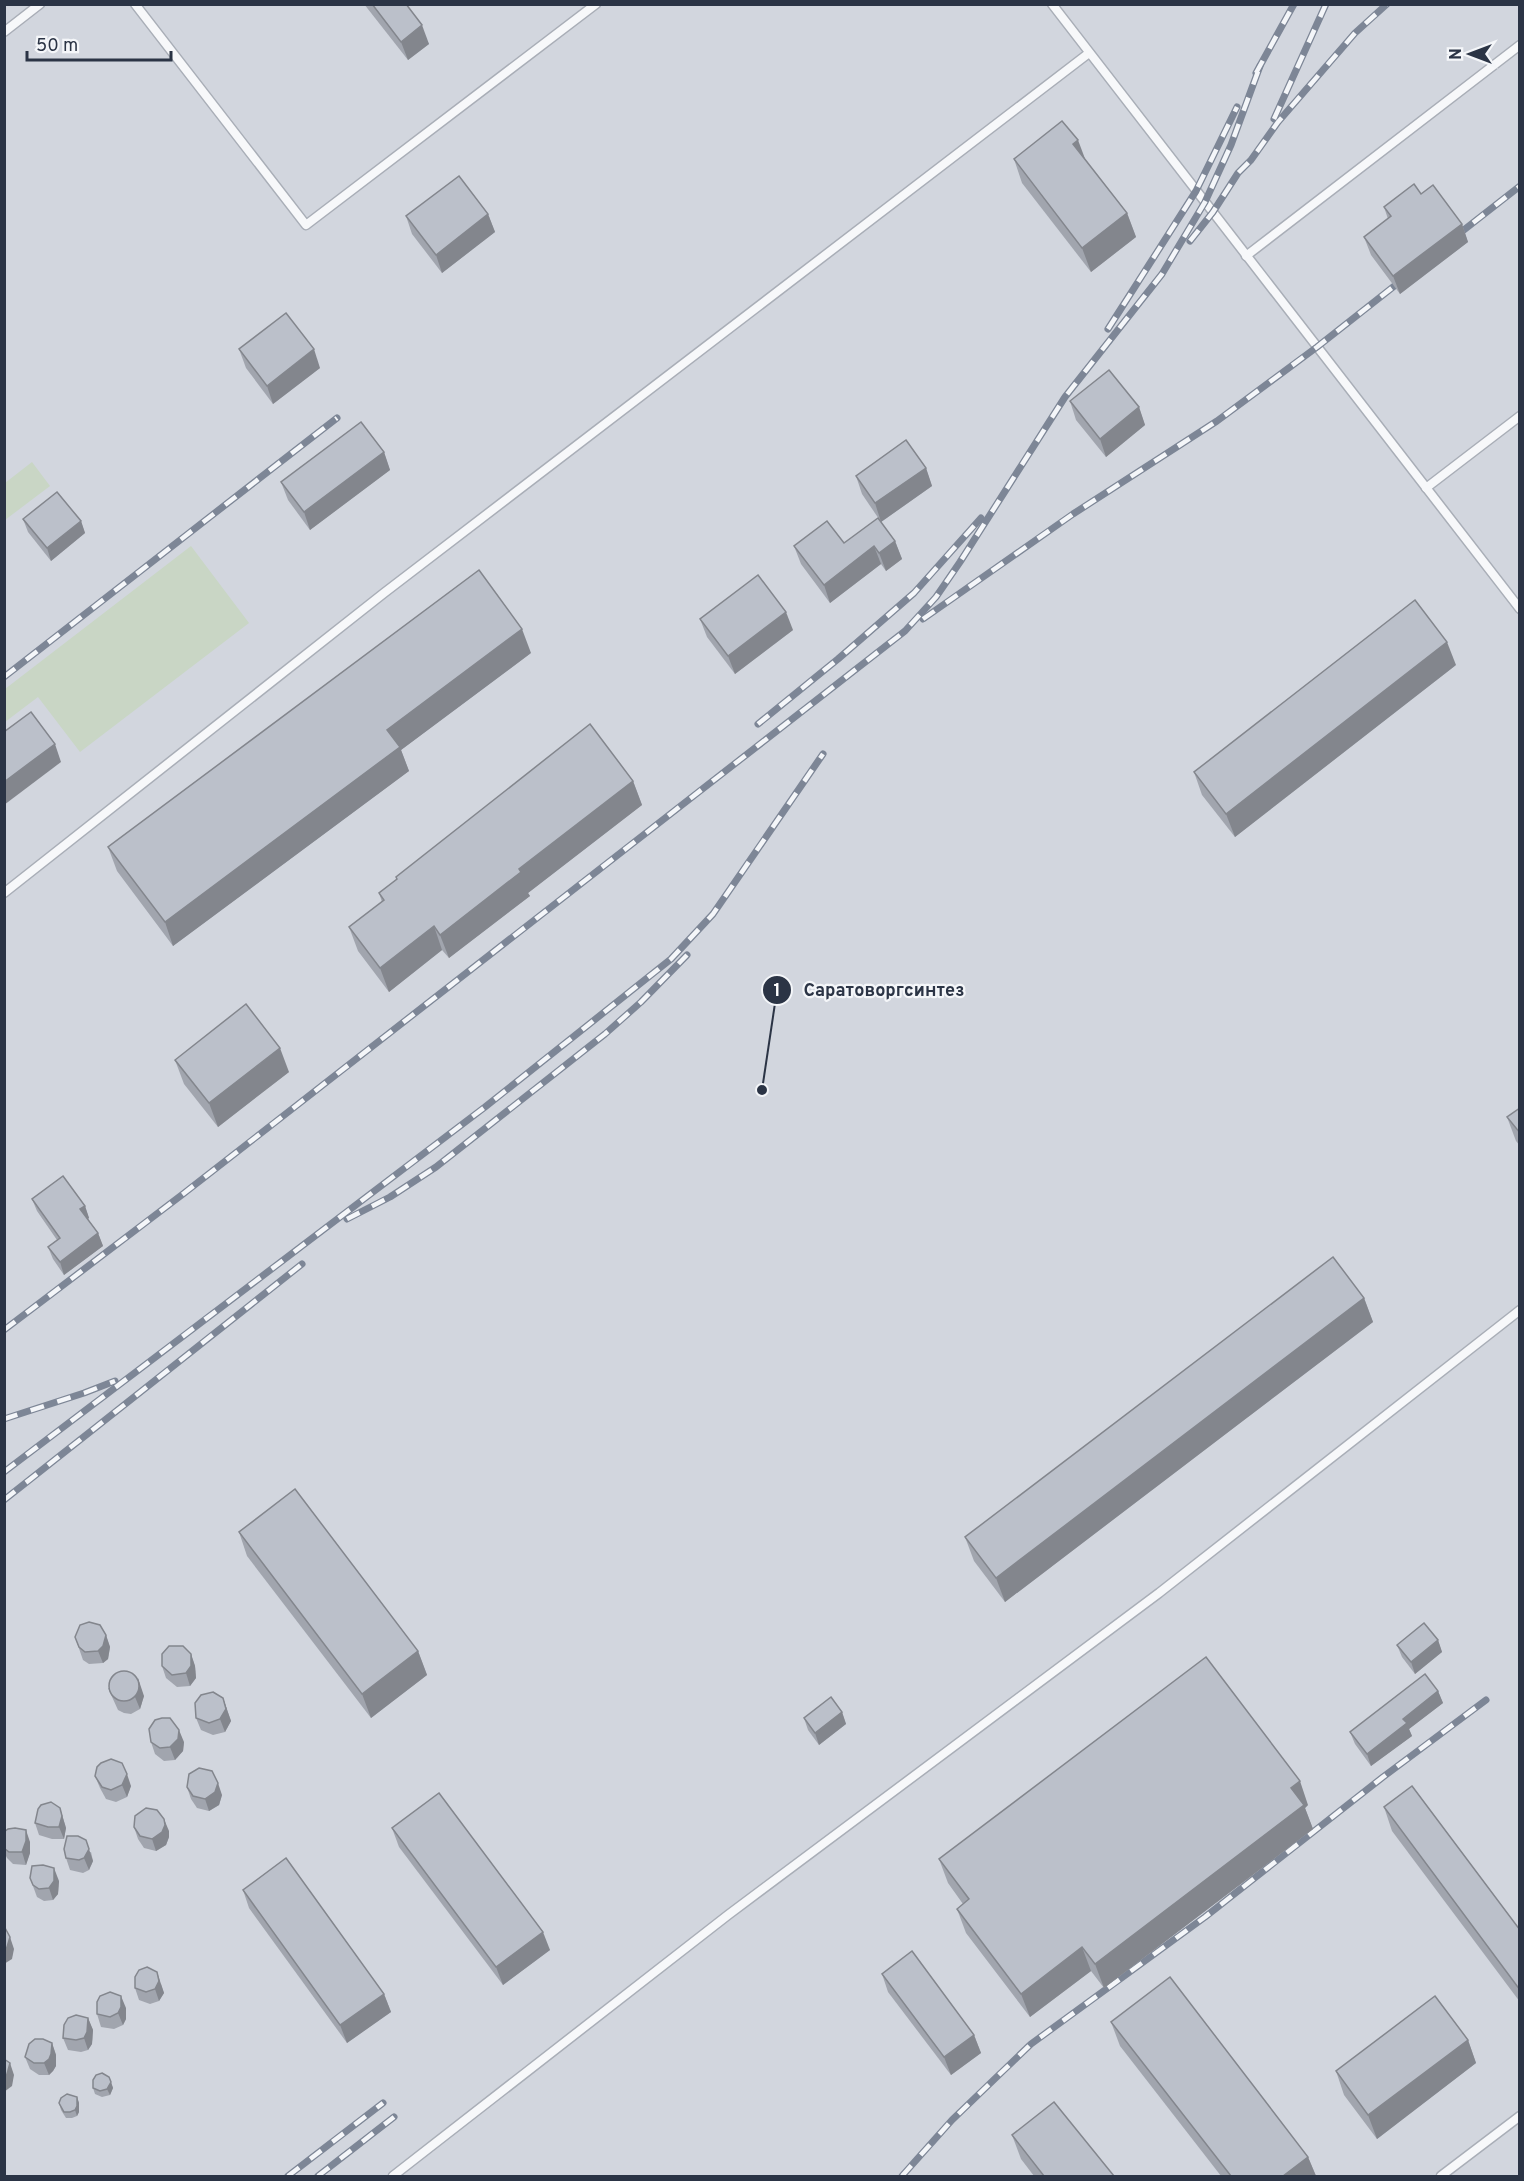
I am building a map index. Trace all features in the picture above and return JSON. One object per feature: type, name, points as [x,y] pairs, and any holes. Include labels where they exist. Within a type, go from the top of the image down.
[{"type":"lane","points":[[4,32],[40,4]]},
{"type":"lane","points":[[135,4],[306,225],[596,4]]},
{"type":"lane","points":[[1052,4],[1520,609]]},
{"type":"lane","points":[[1246,256],[1520,45]]},
{"type":"lane","points":[[4,893],[384,593],[1089,53]]},
{"type":"lane","points":[[1426,488],[1520,416]]},
{"type":"lane","points":[[393,2176],[728,1915],[1159,1593],[1520,1310]]},
{"type":"lane","points":[[1441,2176],[1520,2116]]},
{"type":"shaded area","points":[[5,5],[1519,5],[1519,2176],[5,2176]]},
{"type":"green space","points":[[32,462],[50,486],[5,520],[5,483]]},
{"type":"green space","points":[[191,546],[249,623],[80,752],[38,697],[5,722],[5,689]]},
{"type":"building","points":[[372,4],[406,4],[422,25],[401,42]]},
{"type":"building","points":[[1062,121],[1078,140],[1073,144],[1127,213],[1082,248],[1014,159]]},
{"type":"building","points":[[459,176],[488,214],[436,255],[406,216]]},
{"type":"building","points":[[1414,184],[1421,194],[1433,185],[1462,224],[1393,276],[1364,237],[1391,216],[1384,207]]},
{"type":"building","points":[[286,313],[314,349],[267,386],[239,349]]},
{"type":"building","points":[[1109,370],[1139,407],[1100,439],[1070,401]]},
{"type":"building","points":[[361,422],[384,452],[304,512],[281,482]]},
{"type":"building","points":[[906,440],[926,468],[875,503],[856,476]]},
{"type":"building","points":[[57,492],[81,521],[47,548],[23,519]]},
{"type":"building","points":[[878,518],[895,541],[879,553],[874,546],[824,585],[794,546],[827,521],[844,543]]},
{"type":"building","points":[[479,570],[522,629],[387,730],[400,747],[165,922],[108,847]]},
{"type":"building","points":[[758,575],[786,612],[728,656],[700,619]]},
{"type":"building","points":[[1415,600],[1447,642],[1226,814],[1194,772]]},
{"type":"building","points":[[31,712],[55,744],[4,782],[4,732]]},
{"type":"building","points":[[590,724],[633,781],[519,869],[521,872],[440,935],[434,926],[380,968],[349,927],[384,900],[379,893],[397,879],[396,877]]},
{"type":"building","points":[[246,1004],[280,1048],[209,1103],[175,1060]]},
{"type":"building","points":[[1520,1108],[1520,1133],[1507,1117]]},
{"type":"building","points":[[63,1176],[85,1206],[80,1209],[98,1233],[60,1262],[48,1247],[60,1238],[32,1199]]},
{"type":"building","points":[[1333,1257],[1364,1298],[996,1578],[965,1537]]},
{"type":"building","points":[[295,1489],[418,1651],[362,1694],[239,1532]]},
{"type":"building","points":[[89,1622],[100,1625],[106,1635],[103,1646],[98,1651],[85,1652],[79,1647],[75,1637],[80,1625]]},
{"type":"building","points":[[1424,1623],[1438,1640],[1411,1662],[1397,1645]]},
{"type":"building","points":[[169,1646],[183,1646],[191,1654],[191,1666],[186,1673],[172,1675],[162,1666],[162,1654]]},
{"type":"building","points":[[1206,1657],[1300,1781],[1291,1788],[1304,1805],[1095,1964],[1082,1947],[1021,1994],[957,1909],[969,1899],[939,1859]]},
{"type":"building","points":[[124,1671],[135,1675],[139,1686],[135,1697],[124,1701],[113,1697],[109,1686],[113,1675]]},
{"type":"building","points":[[1425,1674],[1438,1691],[1403,1719],[1407,1723],[1367,1754],[1350,1732]]},
{"type":"building","points":[[213,1692],[223,1698],[226,1709],[220,1719],[209,1723],[196,1718],[195,1703],[201,1695]]},
{"type":"building","points":[[831,1697],[842,1712],[815,1733],[804,1718]]},
{"type":"building","points":[[170,1718],[179,1730],[178,1739],[170,1747],[160,1748],[151,1742],[149,1729],[155,1720]]},
{"type":"building","points":[[111,1759],[122,1763],[127,1774],[122,1785],[111,1790],[102,1787],[95,1776],[97,1767]]},
{"type":"building","points":[[199,1768],[212,1771],[218,1783],[215,1792],[205,1799],[193,1796],[187,1787],[189,1774]]},
{"type":"building","points":[[1412,1786],[1520,1930],[1520,1990],[1384,1807]]},
{"type":"building","points":[[439,1793],[543,1932],[496,1967],[392,1828]]},
{"type":"building","points":[[51,1802],[60,1808],[62,1816],[59,1827],[48,1827],[35,1823],[41,1805]]},
{"type":"building","points":[[146,1808],[157,1810],[164,1819],[165,1825],[162,1832],[152,1839],[140,1836],[134,1827],[135,1816]]},
{"type":"building","points":[[15,1828],[26,1830],[26,1841],[22,1852],[9,1852],[4,1848],[4,1832]]},
{"type":"building","points":[[67,1836],[78,1836],[86,1840],[89,1849],[84,1858],[79,1860],[66,1858],[64,1849]]},
{"type":"building","points":[[286,1858],[384,1994],[340,2025],[243,1890]]},
{"type":"building","points":[[43,1865],[54,1868],[54,1881],[49,1888],[39,1889],[33,1885],[30,1878],[32,1866]]},
{"type":"building","points":[[4,1926],[10,1937],[4,1949]]},
{"type":"building","points":[[912,1951],[974,2035],[944,2057],[882,1974]]},
{"type":"building","points":[[147,1967],[157,1972],[159,1981],[155,1989],[146,1992],[135,1988],[135,1977],[139,1970]]},
{"type":"building","points":[[1170,1977],[1308,2157],[1283,2176],[1231,2176],[1111,2022]]},
{"type":"building","points":[[110,1992],[121,1996],[121,2007],[118,2013],[110,2017],[97,2014],[97,2002],[100,1996]]},
{"type":"building","points":[[1435,1996],[1468,2040],[1368,2115],[1336,2071]]},
{"type":"building","points":[[76,2015],[88,2018],[84,2038],[76,2040],[63,2038],[64,2025],[68,2018]]},
{"type":"building","points":[[35,2039],[43,2039],[52,2043],[49,2059],[44,2063],[34,2063],[25,2057],[29,2044]]},
{"type":"building","points":[[4,2059],[10,2063],[7,2074],[4,2076]]},
{"type":"building","points":[[102,2073],[109,2077],[111,2082],[107,2089],[100,2091],[93,2088],[93,2080],[96,2075]]},
{"type":"building","points":[[67,2094],[77,2097],[77,2106],[75,2110],[64,2112],[59,2103],[61,2098]]},
{"type":"building","points":[[1054,2102],[1114,2176],[1044,2176],[1012,2135]]},
{"type":"railway","points":[[1256,73],[1294,4]]},
{"type":"railway","points":[[1274,119],[1326,4]]},
{"type":"railway","points":[[1190,241],[1213,212],[1238,173],[1251,160],[1278,122],[1355,33],[1387,4]]},
{"type":"railway","points":[[4,1330],[183,1194],[905,631],[936,597],[960,562],[1065,397],[1162,274],[1205,202],[1231,145],[1260,66]]},
{"type":"railway","points":[[1108,329],[1196,191],[1237,107]]},
{"type":"railway","points":[[1451,240],[1520,186]]},
{"type":"railway","points":[[923,619],[1073,514],[1217,421],[1317,347],[1407,276]]},
{"type":"railway","points":[[4,677],[337,418]]},
{"type":"railway","points":[[758,724],[914,593],[981,518]]},
{"type":"railway","points":[[4,1472],[485,1107],[671,959],[713,914],[823,754]]},
{"type":"railway","points":[[347,1219],[390,1197],[436,1167],[605,1034],[641,1002],[687,955]]},
{"type":"railway","points":[[4,1500],[302,1264]]},
{"type":"railway","points":[[4,1419],[115,1381]]},
{"type":"railway","points":[[902,2176],[952,2120],[1031,2044],[1205,1917],[1383,1777],[1486,1700]]},
{"type":"railway","points":[[288,2176],[383,2103]]},
{"type":"railway","points":[[318,2176],[394,2117]]},
{"type":"place","name":"Саратоворгсинтез","points":[[762,1090]]}]
